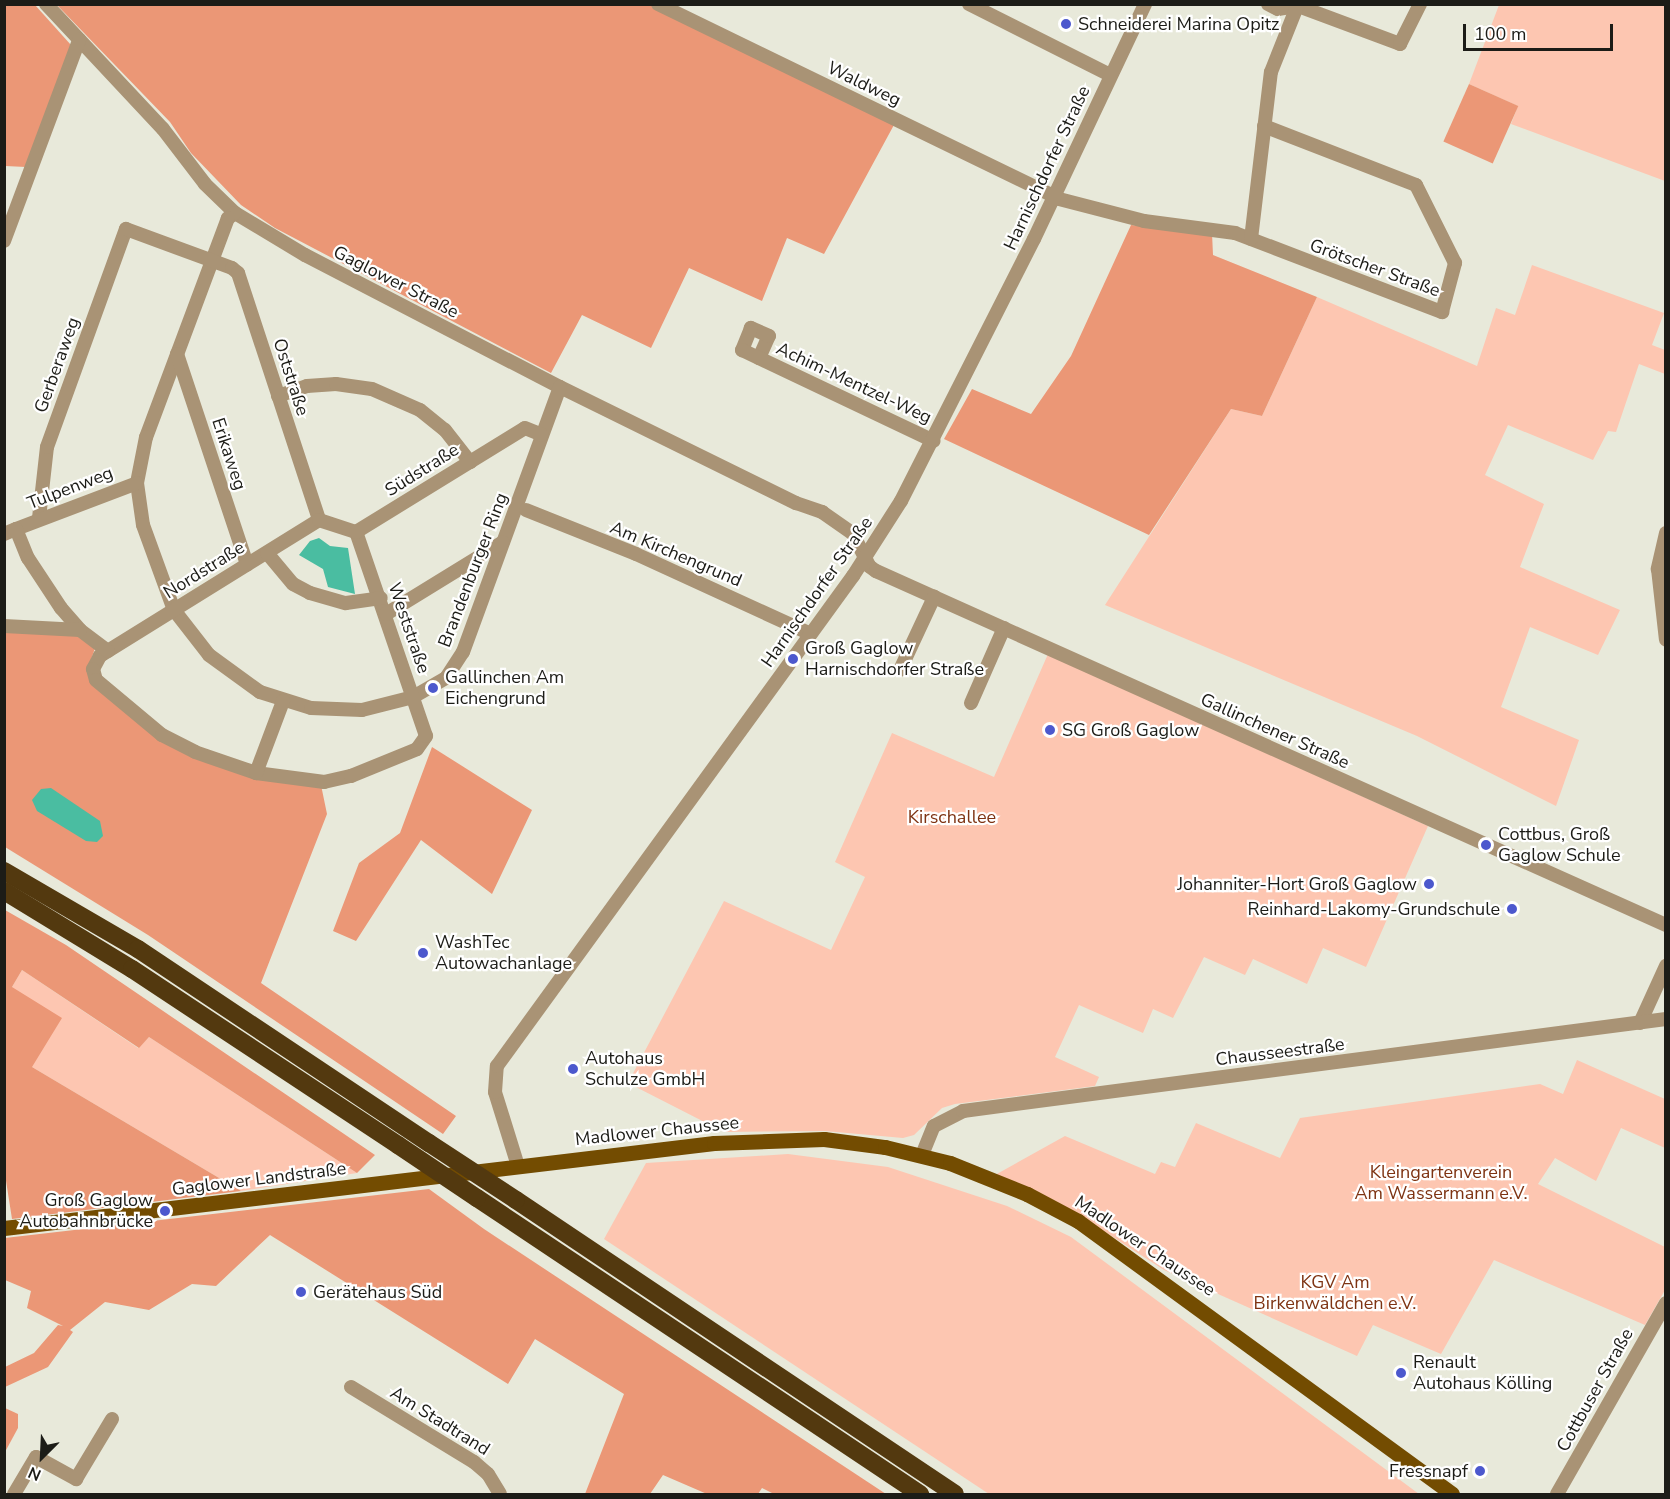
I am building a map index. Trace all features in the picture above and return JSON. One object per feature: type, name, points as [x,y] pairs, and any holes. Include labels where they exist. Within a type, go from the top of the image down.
[{"type":"highway","points":[[4,871],[138,949],[955,1494]]},
{"type":"highway","points":[[4,891],[142,975],[920,1494]]},
{"type":"main road","name":"Madlower Chaussee","points":[[518,1166],[714,1143],[782,1139],[864,1143],[922,1155],[1026,1194],[1078,1221],[1452,1494]]},
{"type":"main road","name":"Gaglower Landstraße","points":[[4,1228],[518,1166]]},
{"type":"street","name":"Gaglower Straße","points":[[46,4],[163,129],[184,161],[234,213],[305,255],[560,387],[796,503],[835,529],[867,562]]},
{"type":"street","name":"Waldweg","points":[[658,4],[1054,196]]},
{"type":"street","points":[[969,4],[1110,75]]},
{"type":"street","name":"Harnischdorfer Straße","points":[[518,1166],[495,1092],[497,1066],[811,633],[867,562],[934,441],[1145,4]]},
{"type":"street","points":[[1268,4],[1278,9],[1298,5],[1400,44],[1420,4]]},
{"type":"street","points":[[1251,239],[1271,72],[1298,5]]},
{"type":"street","points":[[4,242],[79,40]]},
{"type":"street","name":"Grötscher Straße","points":[[1054,196],[1099,211],[1144,221],[1219,228],[1442,312],[1455,275],[1455,263],[1416,185],[1264,126]]},
{"type":"street","name":"Brandenburger Ring","points":[[234,213],[228,218],[146,437],[137,483],[143,525],[174,610],[192,635],[224,668],[260,692],[283,701],[342,711],[381,706],[413,697],[433,688],[455,667],[560,387]]},
{"type":"street","name":"Oststraße","points":[[126,229],[238,273],[319,520]]},
{"type":"street","name":"Gerberaweg","points":[[39,518],[47,447],[126,229]]},
{"type":"street","name":"Erikaweg","points":[[177,354],[247,565]]},
{"type":"street","name":"Achim-Mentzel-Weg","points":[[759,358],[934,441]]},
{"type":"street","points":[[278,396],[307,386],[336,384],[372,389],[420,410],[450,436],[470,462]]},
{"type":"street","name":"Südstraße","points":[[356,532],[525,428],[542,435]]},
{"type":"street","name":"Tulpenweg","points":[[108,651],[80,630],[46,587],[10,531],[39,518],[137,483]]},
{"type":"street","name":"Am Kirchengrund","points":[[526,510],[646,559],[811,633]]},
{"type":"street","points":[[319,520],[356,532]]},
{"type":"street","name":"Nordstraße","points":[[108,651],[319,520]]},
{"type":"street","name":"Weststraße","points":[[256,773],[324,782],[351,776],[417,749],[426,736],[381,598],[356,532]]},
{"type":"street","points":[[1665,533],[1662,570],[1665,640]]},
{"type":"street","points":[[386,614],[503,542]]},
{"type":"street","points":[[267,553],[293,584],[321,597],[346,603],[381,598]]},
{"type":"street","name":"Gallinchener Straße","points":[[867,562],[934,597],[1665,925]]},
{"type":"street","points":[[900,670],[934,597]]},
{"type":"street","points":[[4,626],[80,630]]},
{"type":"street","points":[[971,703],[1004,628]]},
{"type":"street","points":[[108,651],[96,663],[96,680],[162,735],[195,752],[256,773],[283,701]]},
{"type":"street","points":[[1640,1023],[1665,966]]},
{"type":"street","name":"Chausseestraße","points":[[922,1155],[934,1126],[963,1111],[1665,1019]]},
{"type":"street","name":"Cottbuser Straße","points":[[1557,1494],[1665,1303]]},
{"type":"street","name":"Am Stadtrand","points":[[351,1387],[474,1462],[488,1474],[500,1494]]},
{"type":"street","points":[[14,1494],[36,1457],[76,1479],[112,1419]]},
{"type":"green space","points":[[1499,5],[1665,5],[1665,181],[1511,124],[1518,106],[1469,84]]},
{"type":"green space","points":[[1532,265],[1664,313],[1652,345],[1665,350],[1665,374],[1639,364],[1616,432],[1608,431],[1593,460],[1508,425],[1485,475],[1544,504],[1520,567],[1620,610],[1598,655],[1530,627],[1501,707],[1579,740],[1556,806],[1417,736],[1105,605],[1231,409],[1262,416],[1317,297],[1477,366],[1496,308],[1515,315]]},
{"type":"green space","name":"Kirschallee","points":[[1048,654],[1428,826],[1366,967],[1323,948],[1307,984],[1253,959],[1245,975],[1204,957],[1173,1018],[1153,1009],[1143,1033],[1079,1005],[1055,1057],[1099,1077],[1095,1086],[955,1104],[942,1108],[914,1135],[903,1138],[825,1131],[724,1132],[628,1083],[724,901],[831,950],[865,877],[835,862],[892,733],[994,777]]},
{"type":"green space","points":[[22,970],[138,1048],[149,1037],[357,1173],[241,1191],[32,1067],[12,987]]},
{"type":"green space","points":[[1577,1060],[1665,1099],[1665,1148],[1621,1128],[1596,1181],[1555,1158],[1538,1184],[1665,1247],[1665,1290],[1645,1325],[1494,1260],[1441,1354],[1373,1325],[1357,1356],[1164,1270],[1082,1217],[995,1175],[1065,1136],[1155,1174],[1161,1162],[1175,1167],[1196,1123],[1280,1158],[1300,1118],[1540,1084],[1563,1094]]},
{"type":"green space","points":[[788,1154],[888,1167],[1007,1206],[1071,1237],[1419,1494],[989,1494],[604,1239],[646,1163]]},
{"type":"shaded area","points":[[4,5],[35,5],[71,45],[26,167],[5,166]]},
{"type":"shaded area","points":[[57,5],[651,5],[895,123],[824,254],[787,238],[762,301],[689,268],[651,348],[582,315],[551,373],[275,228],[241,205],[191,153],[170,122]]},
{"type":"shaded area","points":[[1469,84],[1518,106],[1493,164],[1443,142]]},
{"type":"shaded area","points":[[1131,225],[1212,233],[1213,255],[1317,297],[1262,416],[1231,409],[1149,535],[944,439],[972,389],[1031,414],[1071,356]]},
{"type":"shaded area","points":[[319,538],[330,546],[348,548],[355,594],[328,587],[323,569],[299,555],[310,541]]},
{"type":"shaded area","points":[[4,632],[79,635],[95,648],[88,669],[160,738],[321,785],[327,814],[261,983],[456,1116],[443,1134],[148,935],[5,847]]},
{"type":"shaded area","points":[[432,747],[532,810],[492,894],[421,840],[356,941],[333,931],[359,863],[400,833]]},
{"type":"shaded area","points":[[51,788],[100,821],[103,836],[97,842],[86,841],[37,811],[32,800],[41,789]]},
{"type":"shaded area","points":[[5,910],[66,945],[375,1155],[357,1173],[149,1037],[139,1048],[22,970],[12,987],[62,1018],[32,1067],[241,1191],[12,1219],[4,1168]]},
{"type":"shaded area","points":[[429,1189],[484,1229],[886,1494],[774,1494],[762,1488],[758,1494],[707,1494],[663,1475],[650,1494],[585,1494],[624,1394],[535,1339],[508,1384],[270,1235],[216,1286],[192,1284],[149,1310],[105,1302],[70,1330],[73,1332],[48,1367],[5,1387],[5,1367],[34,1353],[58,1325],[63,1326],[27,1308],[31,1291],[5,1280],[5,1238]]},
{"type":"shaded area","points":[[5,1408],[18,1414],[18,1428],[5,1452]]},
{"type":"place","name":"Schneiderei Marina Opitz","points":[[1066,24]]},
{"type":"place","name":"Groß Gaglow Harnischdorfer Straße","points":[[793,659]]},
{"type":"place","name":"Gallinchen Am Eichengrund","points":[[433,688]]},
{"type":"place","name":"SG Groß Gaglow","points":[[1050,730]]},
{"type":"place","name":"Cottbus, Groß Gaglow Schule","points":[[1486,845]]},
{"type":"place","name":"Johanniter-Hort Groß Gaglow","points":[[1429,884]]},
{"type":"place","name":"Reinhard-Lakomy-Grundschule","points":[[1512,909]]},
{"type":"place","name":"WashTec Autowachanlage","points":[[423,953]]},
{"type":"place","name":"Autohaus Schulze GmbH","points":[[573,1069]]},
{"type":"place","name":"Groß Gaglow Autobahnbrücke","points":[[165,1211]]},
{"type":"place","name":"Gerätehaus Süd","points":[[301,1292]]},
{"type":"place","name":"Renault Autohaus Kölling","points":[[1401,1373]]},
{"type":"place","name":"Fressnapf","points":[[1480,1471]]},
{"type":"park label","name":"Kleingartenverein Am Wassermann e.V.","points":[[1441,1183]]},
{"type":"park label","name":"KGV Am Birkenwäldchen e.V.","points":[[1335,1293]]}]
